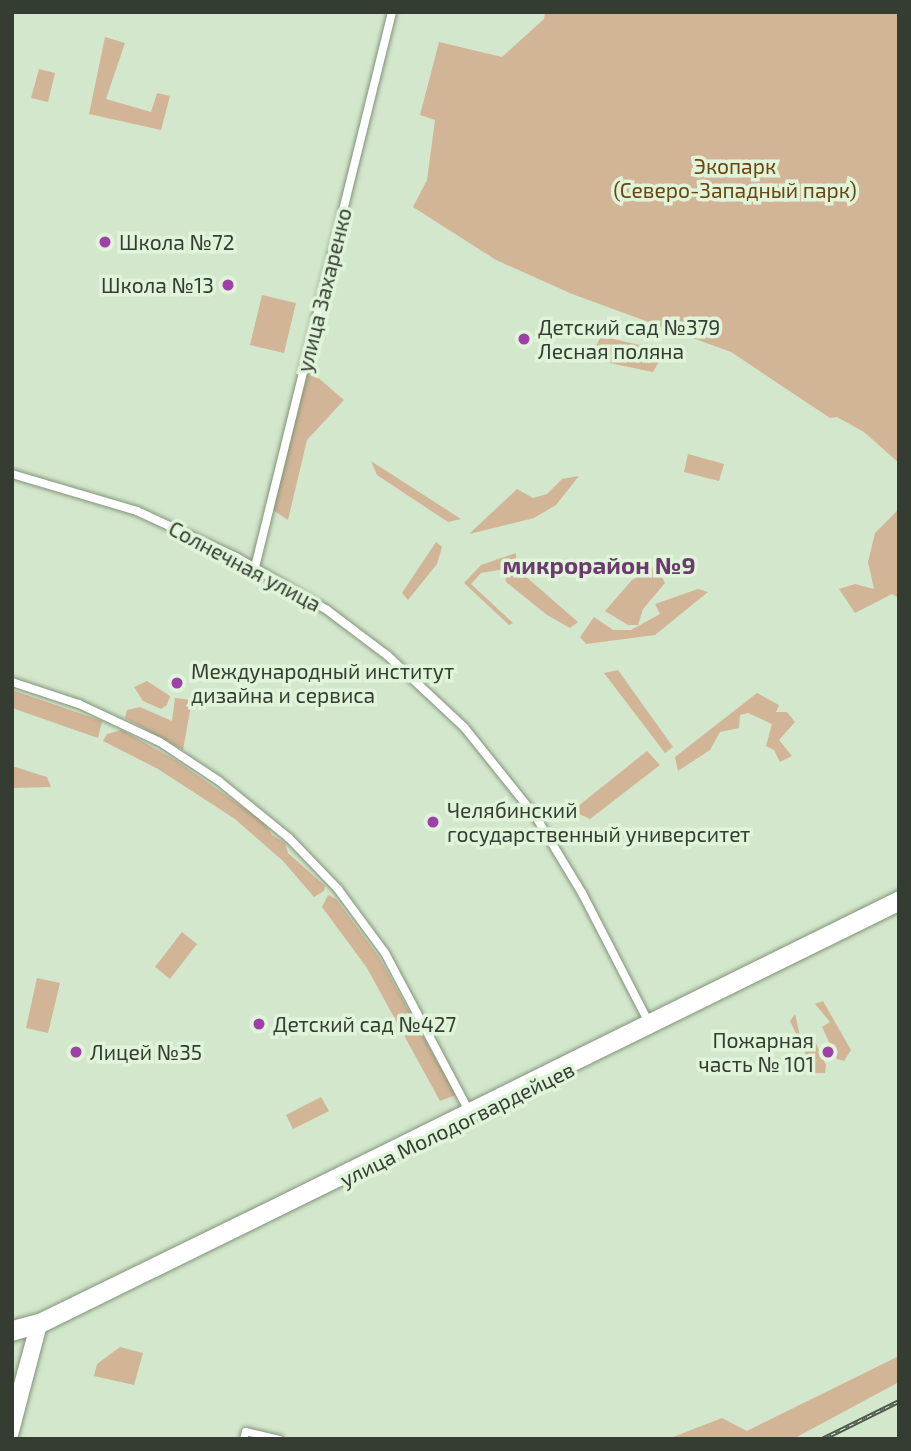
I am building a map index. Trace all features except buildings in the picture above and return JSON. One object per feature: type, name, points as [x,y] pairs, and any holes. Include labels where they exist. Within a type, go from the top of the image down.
[{"type":"main road","name":"улица Молодогвардейцев","points":[[12,1336],[471,1114],[805,947],[899,896]]},
{"type":"main road","name":"улица Молодогвардейцев","points":[[805,947],[899,906]]},
{"type":"main road","name":"улица Молодогвардейцев","points":[[12,1326],[38,1325]]},
{"type":"main road","points":[[12,1410],[38,1325]]},
{"type":"main road","points":[[12,1439],[38,1325]]},
{"type":"main road","points":[[12,1361],[22,1371]]},
{"type":"street","name":"улица Захаренко","points":[[255,567],[393,12]]},
{"type":"street","name":"Солнечная улица","points":[[12,474],[137,511],[255,567],[367,639],[464,727],[558,851],[650,1025]]},
{"type":"street","points":[[12,682],[88,708],[159,742],[245,800],[299,847],[351,905],[385,953],[471,1114]]},
{"type":"street","points":[[244,1435],[279,1439]]},
{"type":"green space","name":"Экопарк (Северо-Западный парк)","points":[[545,12],[899,12],[899,463],[864,432],[837,417],[830,418],[731,352],[572,294],[496,260],[413,207],[427,180],[435,120],[420,115],[439,42],[502,57],[544,19]]},
{"type":"green space","points":[[105,37],[125,43],[106,99],[151,112],[157,93],[170,96],[161,130],[89,114]]},
{"type":"green space","points":[[39,69],[55,73],[48,102],[31,98]]},
{"type":"green space","points":[[262,295],[296,303],[284,353],[250,345]]},
{"type":"green space","points":[[601,336],[665,351],[653,372],[590,359]]},
{"type":"green space","points":[[308,369],[344,400],[307,440],[288,520],[273,510]]},
{"type":"green space","points":[[688,454],[724,464],[719,481],[684,472]]},
{"type":"green space","points":[[371,461],[461,519],[448,522],[377,475]]},
{"type":"green space","points":[[579,476],[556,505],[534,518],[469,534],[517,489],[533,498],[547,494],[562,479]]},
{"type":"green space","points":[[899,509],[899,598],[892,594],[855,613],[839,589],[855,584],[874,589],[868,562],[875,533]]},
{"type":"green space","points":[[436,542],[442,547],[437,564],[408,600],[402,593]]},
{"type":"green space","points":[[516,553],[516,568],[578,622],[570,628],[547,615],[506,582],[505,569],[481,573],[471,584],[513,623],[509,625],[464,583],[481,565]]},
{"type":"green space","points":[[656,565],[665,583],[643,609],[638,625],[628,625],[605,611],[632,580]]},
{"type":"green space","points":[[698,589],[708,592],[655,635],[586,644],[580,637],[594,617],[613,630],[631,630],[660,614],[655,604]]},
{"type":"green space","points":[[618,670],[673,747],[665,753],[604,673]]},
{"type":"green space","points":[[147,681],[170,696],[167,705],[161,709],[143,701],[134,687]]},
{"type":"green space","points":[[12,690],[102,721],[98,738],[12,708]]},
{"type":"green space","points":[[757,693],[779,705],[776,712],[787,712],[795,722],[779,740],[792,756],[780,762],[774,750],[766,746],[772,724],[748,713],[740,715],[739,728],[720,732],[710,750],[678,771],[675,757]]},
{"type":"green space","points":[[175,698],[192,700],[183,750],[125,718],[127,710],[140,707],[172,721]]},
{"type":"green space","points":[[122,730],[177,761],[264,822],[272,835],[285,843],[288,853],[325,886],[324,891],[314,897],[283,861],[235,819],[158,769],[103,741],[107,734]]},
{"type":"green space","points":[[647,751],[660,765],[590,819],[572,811]]},
{"type":"green space","points":[[12,766],[47,777],[51,787],[12,788]]},
{"type":"green space","points":[[328,895],[336,899],[379,957],[456,1095],[440,1101],[367,968],[322,907]]},
{"type":"green space","points":[[182,932],[197,944],[170,979],[155,967]]},
{"type":"green space","points":[[37,978],[60,983],[48,1033],[26,1028]]},
{"type":"green space","points":[[823,1001],[851,1050],[844,1061],[837,1059],[822,1027],[830,1022],[815,1004]]},
{"type":"green space","points":[[795,1014],[800,1036],[813,1037],[826,1065],[825,1073],[815,1073],[790,1021]]},
{"type":"green space","points":[[321,1097],[329,1111],[293,1129],[286,1115]]},
{"type":"green space","points":[[120,1347],[143,1353],[134,1385],[94,1376],[97,1364]]},
{"type":"green space","points":[[899,1356],[899,1382],[793,1439],[668,1439],[722,1418],[747,1431]]},
{"type":"railway","points":[[822,1439],[899,1401]]},
{"type":"place","name":"Школа №72","points":[[105,242]]},
{"type":"place","name":"Школа №13","points":[[228,285]]},
{"type":"place","name":"Детский сад №379 Лесная поляна","points":[[524,339]]},
{"type":"place","name":"Международный институт дизайна и сервиса","points":[[177,683]]},
{"type":"place","name":"Челябинский государственный университет","points":[[433,822]]},
{"type":"place","name":"Детский сад №427","points":[[259,1024]]},
{"type":"place","name":"Лицей №35","points":[[76,1052]]},
{"type":"place","name":"Пожарная часть № 101","points":[[828,1052]]},
{"type":"district","name":"микрорайон №9","points":[[599,565]]}]
